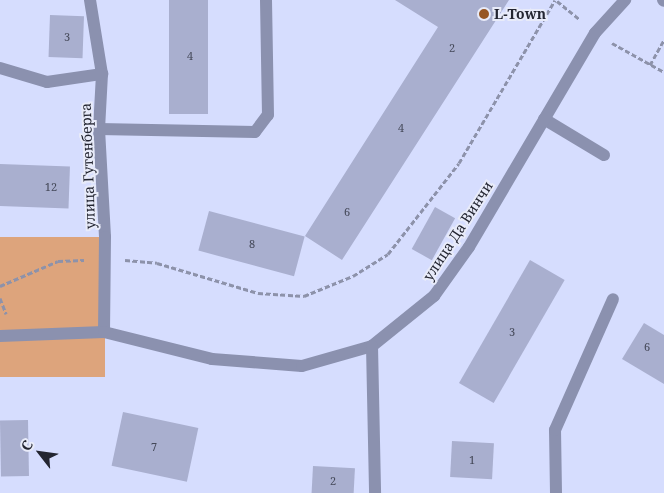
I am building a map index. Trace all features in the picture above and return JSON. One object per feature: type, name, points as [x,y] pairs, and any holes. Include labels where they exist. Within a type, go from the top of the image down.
[{"type":"street","name":"улица Гутенберга","points":[[90,0],[102,74],[99,130],[105,237],[103,258],[104,332]]},
{"type":"street","points":[[99,130],[255,132],[268,115],[266,0]]},
{"type":"street","name":"улица Да Винчи","points":[[0,336],[104,332],[212,359],[302,366],[372,346],[434,296],[469,247],[595,33],[625,0]]},
{"type":"street","points":[[0,68],[47,82],[102,74]]},
{"type":"street","points":[[544,119],[604,155]]},
{"type":"street","points":[[556,493],[555,430],[613,299]]},
{"type":"street","points":[[372,346],[375,493]]},
{"type":"path","points":[[0,286],[58,261],[103,258],[158,263],[258,293],[304,296],[353,276],[388,254],[459,163],[556,0]]},
{"type":"path","points":[[650,64],[664,40]]},
{"type":"shaded area","points":[[0,237],[105,237],[105,377],[0,377]]},
{"type":"building","points":[[169,0],[208,0],[208,114],[169,114]]},
{"type":"building","points":[[395,0],[509,0],[342,260],[305,236],[438,27]]},
{"type":"building","points":[[50,15],[84,16],[83,58],[49,57]]},
{"type":"building","points":[[0,164],[70,166],[68,208],[0,206]]},
{"type":"building","points":[[435,207],[455,218],[432,260],[412,249]]},
{"type":"building","points":[[209,211],[305,237],[294,276],[198,251]]},
{"type":"building","points":[[530,260],[565,280],[494,403],[459,383]]},
{"type":"building","points":[[644,323],[664,335],[664,384],[622,359]]},
{"type":"building","points":[[123,412],[198,428],[187,482],[112,466]]},
{"type":"building","points":[[0,420],[28,420],[29,476],[1,476]]},
{"type":"building","points":[[452,441],[494,443],[492,479],[450,477]]},
{"type":"building","points":[[313,466],[355,468],[354,493],[312,493]]},
{"type":"place","name":"L-Town","points":[[484,14]]}]
